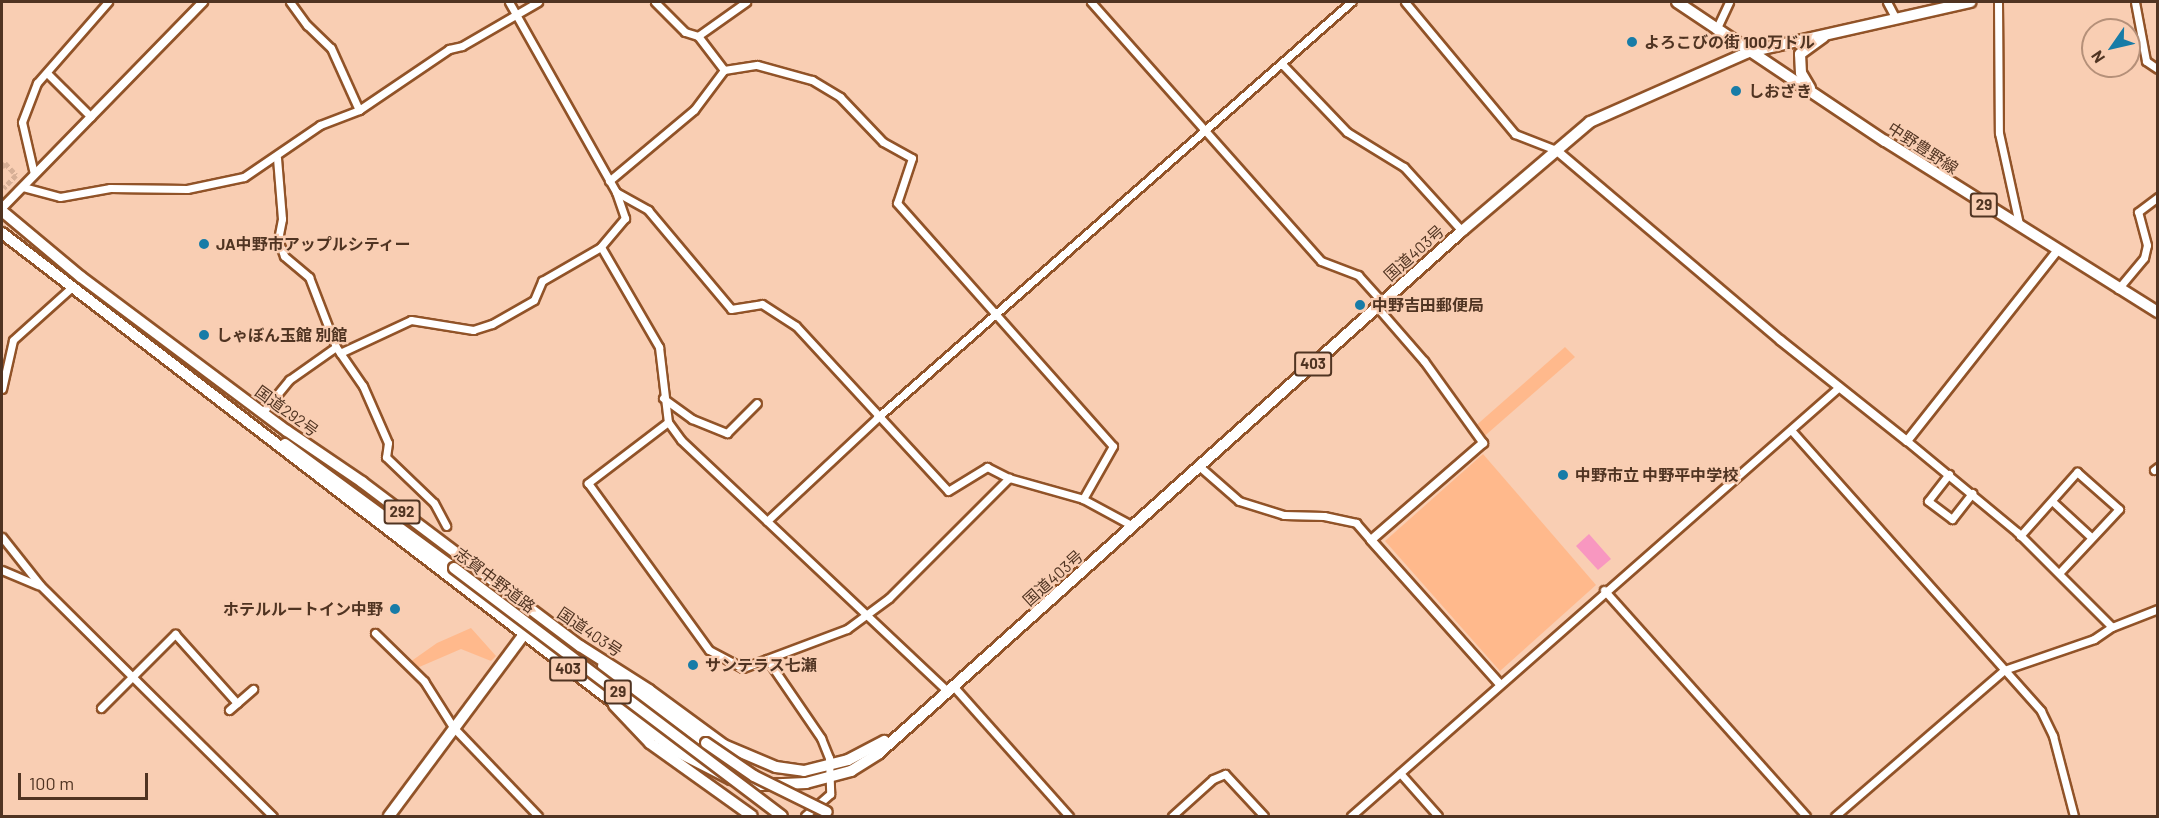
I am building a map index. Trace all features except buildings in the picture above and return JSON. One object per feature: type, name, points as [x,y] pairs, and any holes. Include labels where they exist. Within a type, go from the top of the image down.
[{"type":"main road","name":"中野豊野線","points":[[1677,2],[1749,52],[2056,252],[2157,312]]},
{"type":"main road","name":"国道403号","points":[[524,634],[697,764],[752,783],[791,785],[832,778],[870,759],[951,689],[1462,231],[1590,122],[1621,106],[1749,52],[1970,2]]},
{"type":"main road","points":[[1814,93],[1804,80],[1799,59],[1803,50],[1823,37]]},
{"type":"main road","name":"国道292号","points":[[2,209],[81,277],[262,413],[362,482],[539,615]]},
{"type":"main road","name":"国道292号","points":[[2,233],[71,288],[254,424],[524,634]]},
{"type":"main road","name":"29","points":[[262,413],[362,498]]},
{"type":"main road","name":"29","points":[[254,424],[362,498]]},
{"type":"main road","name":"志賀中野道路","points":[[362,498],[782,816]]},
{"type":"main road","name":"国道403号","points":[[539,615],[580,646],[649,690],[724,745],[753,760],[804,771],[830,766],[871,750],[909,724]]},
{"type":"main road","points":[[389,816],[539,615]]},
{"type":"main road","name":"29","points":[[580,646],[706,743],[753,776],[830,814]]},
{"type":"main road","name":"29","points":[[612,702],[633,729],[714,791],[752,816]]},
{"type":"main road","points":[[752,783],[753,760]]},
{"type":"street","points":[[34,174],[22,122],[36,82],[47,73],[108,2]]},
{"type":"street","points":[[2,209],[203,2]]},
{"type":"street","points":[[290,2],[307,25],[331,48],[359,110]]},
{"type":"street","points":[[262,413],[289,380],[338,350],[411,320],[473,330],[492,324],[534,300],[542,281],[601,247],[624,218],[616,192],[552,82],[519,13],[509,2]]},
{"type":"street","points":[[23,187],[60,198],[110,188],[187,189],[244,177],[277,158],[320,125],[359,110],[449,49],[462,46],[538,2]]},
{"type":"street","points":[[655,2],[685,32],[698,36],[724,70]]},
{"type":"street","points":[[698,36],[746,2]]},
{"type":"street","points":[[1091,2],[1321,261],[1358,275],[1483,443],[1371,540]]},
{"type":"street","points":[[767,522],[877,418],[1351,2]]},
{"type":"street","points":[[1405,2],[1515,134],[1556,150],[1839,387],[1949,474],[2060,572],[2112,627]]},
{"type":"street","points":[[1716,30],[1729,2]]},
{"type":"street","points":[[1887,2],[1896,19]]},
{"type":"street","points":[[1998,2],[1999,133],[2019,227]]},
{"type":"street","points":[[2135,2],[2146,61],[2157,69]]},
{"type":"street","points":[[1282,64],[1347,132],[1404,166],[1462,231]]},
{"type":"street","points":[[609,181],[694,110],[724,70],[757,65],[812,80],[840,97],[883,142],[912,158],[897,202],[1113,446],[1083,499]]},
{"type":"street","points":[[47,73],[92,117]]},
{"type":"street","points":[[277,158],[282,219],[278,240],[284,256],[309,277],[338,350],[363,386],[387,443],[386,457],[434,503],[446,526]]},
{"type":"street","points":[[616,192],[648,210],[731,309],[762,303],[796,326],[877,418],[948,491],[987,466],[1009,478],[1083,499],[1133,526]]},
{"type":"street","points":[[2118,289],[2137,269],[2145,251],[2138,212],[2157,197]]},
{"type":"street","points":[[601,247],[659,347],[663,398],[668,422],[681,440],[866,614],[951,689],[1069,816]]},
{"type":"street","points":[[1907,441],[2056,252]]},
{"type":"street","points":[[2,389],[12,340],[71,288]]},
{"type":"street","points":[[1351,816],[1604,590],[1839,387]]},
{"type":"street","points":[[663,398],[692,419],[727,433],[757,403]]},
{"type":"street","points":[[668,422],[588,483],[709,650],[744,668],[847,629],[889,598],[1009,478]]},
{"type":"street","points":[[1791,430],[2041,711],[2053,736],[2074,816]]},
{"type":"street","points":[[1199,466],[1239,501],[1284,515],[1323,516],[1356,523],[1499,683]]},
{"type":"street","points":[[2020,536],[2077,472],[2119,509],[2060,572]]},
{"type":"street","points":[[1949,474],[1928,501],[1952,519],[1972,493]]},
{"type":"street","points":[[2052,501],[2092,538]]},
{"type":"street","points":[[2,537],[40,585],[135,676],[273,816]]},
{"type":"street","points":[[2,570],[40,585]]},
{"type":"street","points":[[1604,590],[1806,816]]},
{"type":"street","points":[[1835,816],[2004,670],[2094,639],[2112,627],[2157,609]]},
{"type":"street","points":[[375,633],[424,681],[455,729],[538,816]]},
{"type":"street","points":[[101,708],[135,676],[153,653],[175,634],[237,703]]},
{"type":"street","points":[[767,659],[821,738],[830,766],[832,778],[828,798],[804,816]]},
{"type":"street","points":[[229,710],[252,689]]},
{"type":"street","points":[[1400,773],[1438,816]]},
{"type":"street","points":[[1172,816],[1214,779],[1225,774],[1264,816]]},
{"type":"shaded area","points":[[1565,347],[1575,357],[1480,440],[1472,429]]},
{"type":"shaded area","points":[[1483,454],[1596,585],[1500,671],[1385,541]]},
{"type":"shaded area","points":[[1589,534],[1611,559],[1598,570],[1576,546]]},
{"type":"shaded area","points":[[471,628],[496,656],[491,661],[461,649],[417,668],[410,662],[437,643]]},
{"type":"tunnel","points":[[2,167],[5,163],[16,175],[4,188]]},
{"type":"place","name":"よろこびの街 100万ドル","points":[[1632,42]]},
{"type":"place","name":"しおざき","points":[[1736,91]]},
{"type":"place","name":"JA中野市アップルシティー","points":[[204,244]]},
{"type":"place","name":"中野吉田郵便局","points":[[1360,305]]},
{"type":"place","name":"しゃぼん玉館 別館","points":[[204,335]]},
{"type":"place","name":"中野市立 中野平中学校","points":[[1563,475]]},
{"type":"place","name":"ホテルルートイン中野","points":[[395,609]]},
{"type":"place","name":"サンテラス七瀬","points":[[693,665]]}]
